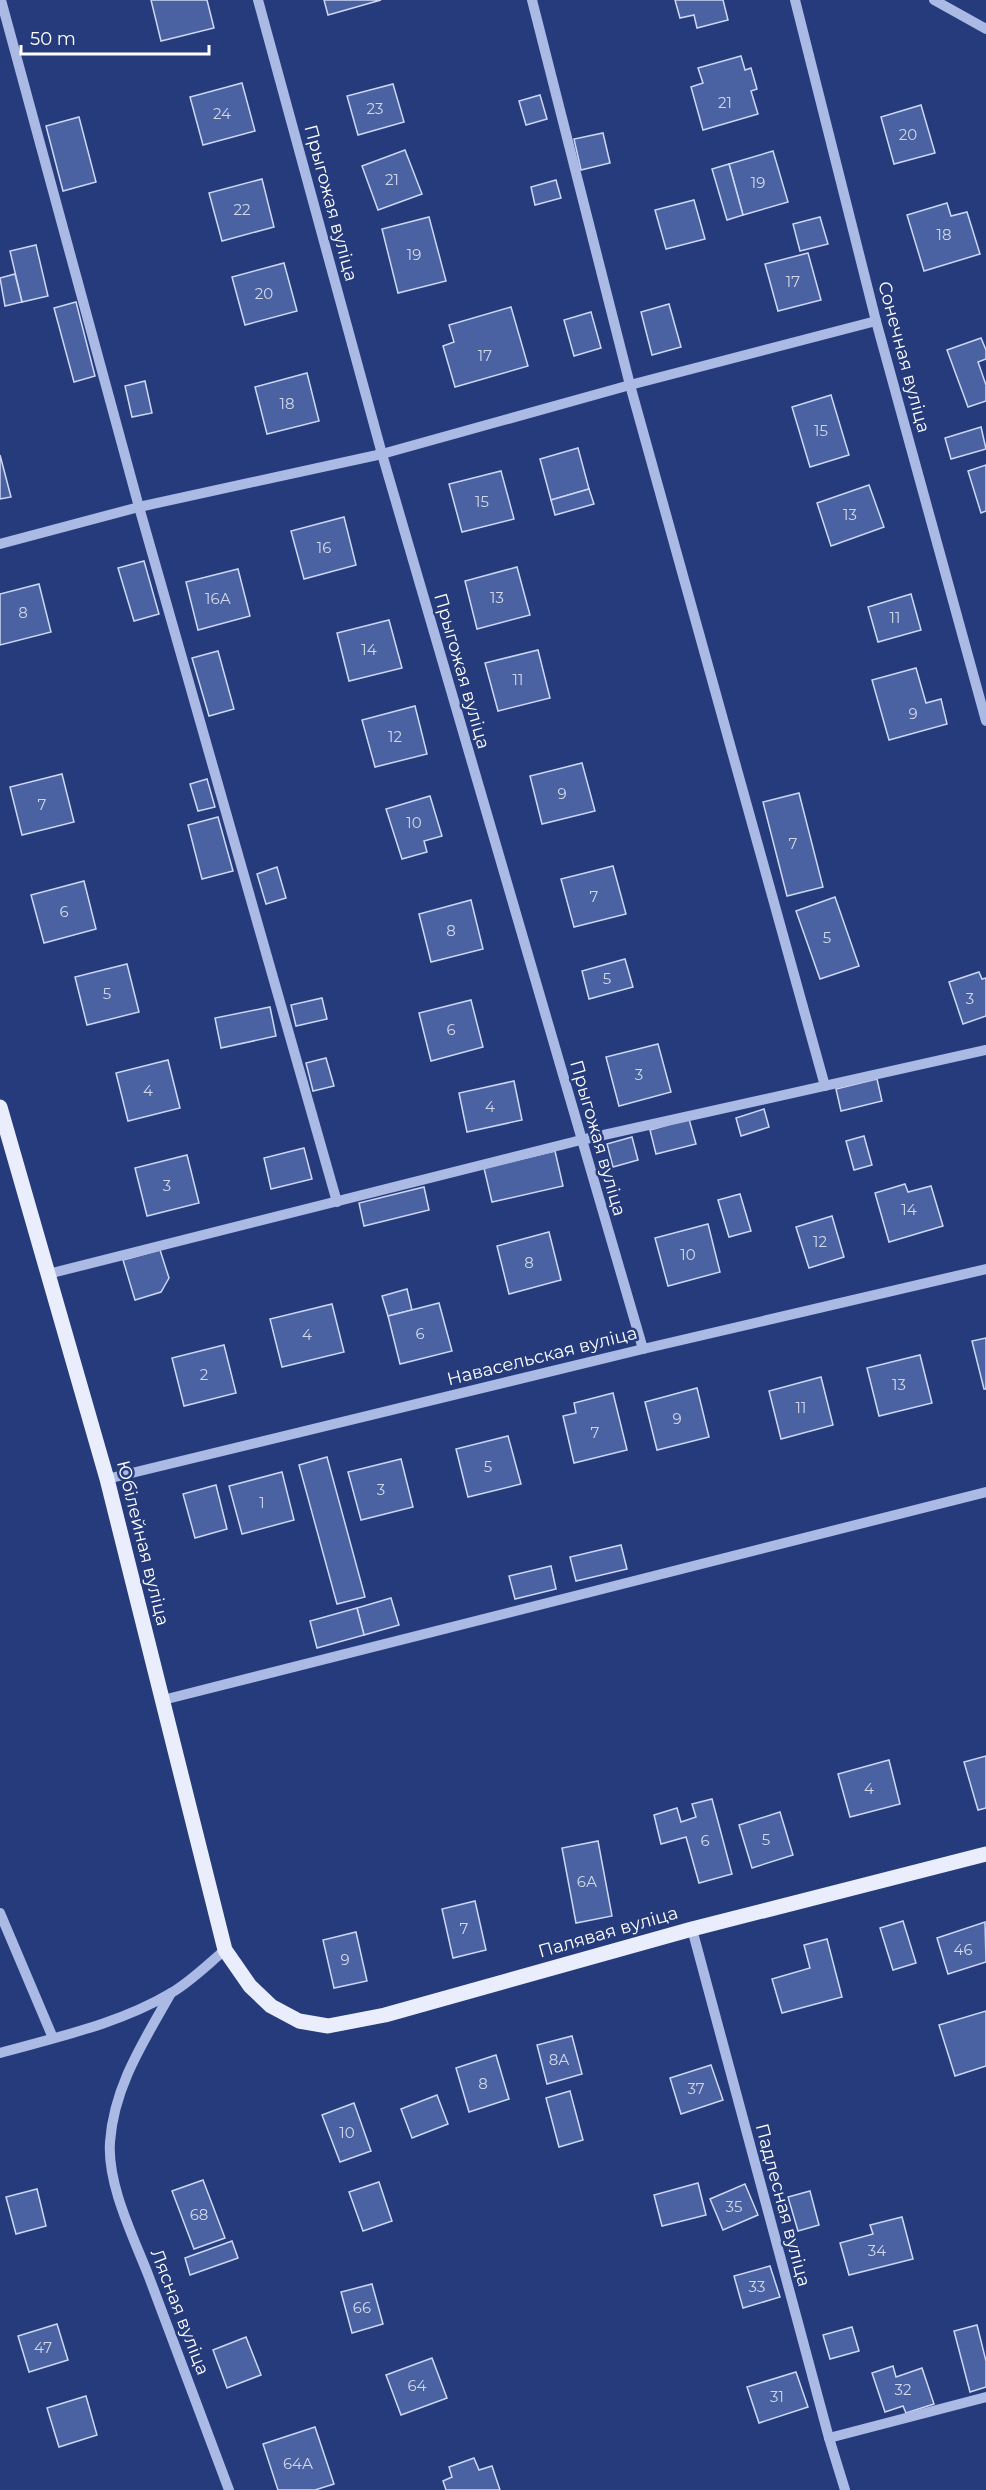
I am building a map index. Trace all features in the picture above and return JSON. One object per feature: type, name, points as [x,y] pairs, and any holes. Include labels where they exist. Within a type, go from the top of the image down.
[{"type":"main road","name":"Юбілейная вуліца","points":[[0,1107],[107,1479],[225,1950],[250,1986]]},
{"type":"main road","name":"Палявая вуліца","points":[[250,1986],[271,2006],[290,2016],[328,2026],[385,2015],[692,1929],[986,1854]]},
{"type":"street","points":[[1,0],[139,507],[337,1202]]},
{"type":"street","name":"Прыгожая вуліца","points":[[258,0],[382,454],[643,1349]]},
{"type":"street","points":[[532,0],[630,386],[825,1086]]},
{"type":"street","name":"Сонечная вуліца","points":[[795,0],[876,321],[986,721]]},
{"type":"street","points":[[934,0],[986,29]]},
{"type":"street","points":[[0,544],[139,507],[382,454],[876,321]]},
{"type":"street","points":[[48,1274],[581,1140],[986,1050]]},
{"type":"street","name":"Навасельская вуліца","points":[[107,1479],[643,1349],[986,1269]]},
{"type":"street","points":[[163,1700],[986,1492]]},
{"type":"street","points":[[0,1913],[53,2038]]},
{"type":"street","name":"Падлесная вуліца","points":[[692,1929],[845,2490]]},
{"type":"street","points":[[0,2053],[100,2025],[171,1993],[225,1950]]},
{"type":"street","name":"Лясная вуліца","points":[[171,1993],[135,2055],[120,2087],[110,2144],[111,2168],[120,2199],[230,2490]]},
{"type":"street","points":[[829,2438],[986,2397]]},
{"type":"building","points":[[151,0],[207,0],[214,28],[161,41]]},
{"type":"building","points":[[324,0],[381,0],[328,15]]},
{"type":"building","points":[[675,0],[723,0],[728,20],[697,28],[694,15],[680,18]]},
{"type":"building","points":[[741,56],[745,70],[751,68],[757,89],[751,91],[758,114],[703,130],[691,87],[703,83],[698,68]]},
{"type":"building","points":[[242,83],[255,131],[203,145],[190,97]]},
{"type":"building","points":[[393,84],[404,122],[358,135],[347,96]]},
{"type":"building","points":[[540,95],[547,119],[526,125],[519,101]]},
{"type":"building","points":[[921,105],[935,153],[894,164],[881,117]]},
{"type":"building","points":[[79,117],[96,182],[63,191],[46,126]]},
{"type":"building","points":[[603,133],[610,163],[581,170],[574,139]]},
{"type":"building","points":[[405,150],[422,194],[378,210],[362,166]]},
{"type":"building","points":[[773,151],[788,202],[743,215],[729,164]]},
{"type":"building","points":[[729,164],[743,215],[727,220],[712,169]]},
{"type":"building","points":[[262,179],[274,227],[222,241],[209,193]]},
{"type":"building","points":[[556,180],[561,198],[535,205],[531,187]]},
{"type":"building","points":[[694,200],[705,239],[666,249],[655,210]]},
{"type":"building","points":[[947,203],[951,216],[967,212],[980,254],[924,271],[907,215]]},
{"type":"building","points":[[429,217],[446,281],[398,293],[382,229]]},
{"type":"building","points":[[820,217],[828,244],[800,251],[793,224]]},
{"type":"building","points":[[36,245],[48,296],[22,302],[10,251]]},
{"type":"building","points":[[808,253],[821,300],[778,311],[765,264]]},
{"type":"building","points":[[284,263],[297,311],[245,325],[232,277]]},
{"type":"building","points":[[15,274],[22,302],[5,306],[0,278]]},
{"type":"building","points":[[76,302],[95,376],[74,382],[54,308]]},
{"type":"building","points":[[669,304],[681,347],[652,355],[641,312]]},
{"type":"building","points":[[511,307],[528,366],[455,387],[443,346],[454,342],[449,325]]},
{"type":"building","points":[[591,312],[601,348],[574,356],[564,320]]},
{"type":"building","points":[[981,338],[986,350],[986,359],[978,362],[986,385],[986,401],[968,407],[947,350]]},
{"type":"building","points":[[307,373],[319,421],[267,434],[255,387]]},
{"type":"building","points":[[145,381],[152,413],[132,417],[125,386]]},
{"type":"building","points":[[831,395],[849,455],[810,467],[792,407]]},
{"type":"building","points":[[981,427],[986,449],[951,459],[945,438]]},
{"type":"building","points":[[578,448],[589,489],[551,500],[540,459]]},
{"type":"building","points":[[0,455],[11,497],[0,499]]},
{"type":"building","points":[[986,465],[986,511],[981,513],[968,471]]},
{"type":"building","points":[[501,471],[514,519],[462,532],[449,484]]},
{"type":"building","points":[[869,485],[884,527],[831,546],[817,503]]},
{"type":"building","points":[[589,489],[594,504],[555,515],[551,500]]},
{"type":"building","points":[[344,517],[356,565],[304,579],[291,531]]},
{"type":"building","points":[[144,561],[159,614],[134,621],[118,568]]},
{"type":"building","points":[[517,567],[530,615],[477,629],[465,581]]},
{"type":"building","points":[[238,569],[250,616],[198,630],[186,582]]},
{"type":"building","points":[[39,584],[51,632],[0,645],[0,594]]},
{"type":"building","points":[[911,594],[921,630],[878,642],[868,607]]},
{"type":"building","points":[[389,620],[402,668],[349,681],[337,633]]},
{"type":"building","points":[[538,650],[550,698],[498,711],[485,663]]},
{"type":"building","points":[[218,651],[234,709],[209,716],[192,658]]},
{"type":"building","points":[[916,668],[926,703],[941,699],[947,724],[889,740],[872,680]]},
{"type":"building","points":[[415,706],[427,754],[375,767],[362,720]]},
{"type":"building","points":[[582,763],[595,811],[542,824],[530,776]]},
{"type":"building","points":[[62,774],[74,822],[22,835],[10,787]]},
{"type":"building","points":[[207,779],[215,807],[198,811],[190,784]]},
{"type":"building","points":[[799,793],[823,887],[787,896],[763,802]]},
{"type":"building","points":[[430,796],[442,836],[424,841],[427,852],[402,859],[386,809]]},
{"type":"building","points":[[218,817],[233,871],[202,879],[188,825]]},
{"type":"building","points":[[613,866],[626,914],[574,927],[561,879]]},
{"type":"building","points":[[277,867],[286,898],[266,904],[257,874]]},
{"type":"building","points":[[84,881],[96,929],[44,943],[31,895]]},
{"type":"building","points":[[835,897],[859,966],[820,979],[796,911]]},
{"type":"building","points":[[471,900],[483,949],[431,962],[419,914]]},
{"type":"building","points":[[625,959],[633,987],[589,999],[582,971]]},
{"type":"building","points":[[127,964],[139,1012],[87,1025],[75,977]]},
{"type":"building","points":[[979,972],[982,979],[986,978],[986,1016],[963,1024],[949,982]]},
{"type":"building","points":[[322,998],[327,1019],[296,1026],[291,1005]]},
{"type":"building","points":[[471,1000],[483,1047],[431,1061],[419,1013]]},
{"type":"building","points":[[270,1007],[276,1036],[221,1048],[215,1018]]},
{"type":"building","points":[[658,1044],[671,1092],[619,1106],[606,1057]]},
{"type":"building","points":[[326,1058],[334,1086],[313,1091],[306,1063]]},
{"type":"building","points":[[168,1060],[180,1108],[128,1121],[116,1073]]},
{"type":"building","points":[[877,1079],[882,1101],[841,1111],[836,1089]]},
{"type":"building","points":[[514,1081],[522,1120],[467,1132],[459,1093]]},
{"type":"building","points":[[764,1109],[769,1127],[741,1136],[736,1118]]},
{"type":"building","points":[[689,1119],[696,1144],[656,1154],[650,1130]]},
{"type":"building","points":[[864,1136],[872,1165],[854,1170],[846,1141]]},
{"type":"building","points":[[632,1137],[638,1160],[613,1167],[607,1144]]},
{"type":"building","points":[[304,1148],[312,1179],[271,1189],[264,1158]]},
{"type":"building","points":[[555,1151],[563,1186],[492,1202],[484,1168]]},
{"type":"building","points":[[187,1155],[199,1203],[147,1216],[135,1168]]},
{"type":"building","points":[[905,1184],[908,1192],[931,1186],[943,1226],[889,1242],[875,1193]]},
{"type":"building","points":[[424,1187],[429,1210],[364,1226],[359,1203]]},
{"type":"building","points":[[740,1194],[751,1231],[729,1237],[718,1200]]},
{"type":"building","points":[[832,1216],[844,1257],[809,1268],[796,1227]]},
{"type":"building","points":[[708,1224],[720,1272],[668,1286],[655,1238]]},
{"type":"building","points":[[549,1232],[561,1280],[509,1294],[497,1246]]},
{"type":"building","points":[[160,1250],[169,1278],[161,1292],[135,1300],[123,1260]]},
{"type":"building","points":[[407,1289],[412,1310],[388,1316],[382,1296]]},
{"type":"building","points":[[439,1303],[452,1351],[400,1364],[388,1316]]},
{"type":"building","points":[[332,1304],[344,1352],[282,1367],[270,1319]]},
{"type":"building","points":[[986,1338],[986,1389],[984,1389],[972,1341]]},
{"type":"building","points":[[224,1345],[236,1393],[184,1406],[172,1358]]},
{"type":"building","points":[[920,1355],[932,1403],[879,1416],[867,1368]]},
{"type":"building","points":[[821,1377],[833,1425],[781,1439],[769,1391]]},
{"type":"building","points":[[697,1388],[709,1437],[657,1450],[645,1402]]},
{"type":"building","points":[[613,1393],[627,1450],[574,1463],[563,1416],[576,1413],[574,1403]]},
{"type":"building","points":[[508,1436],[521,1484],[468,1497],[456,1449]]},
{"type":"building","points":[[327,1457],[365,1597],[337,1604],[299,1465]]},
{"type":"building","points":[[401,1459],[413,1507],[361,1520],[348,1472]]},
{"type":"building","points":[[282,1472],[294,1520],[242,1534],[229,1486]]},
{"type":"building","points":[[216,1485],[227,1529],[195,1538],[183,1494]]},
{"type":"building","points":[[621,1545],[627,1569],[576,1581],[570,1557]]},
{"type":"building","points":[[551,1566],[556,1589],[515,1599],[509,1576]]},
{"type":"building","points":[[391,1598],[399,1625],[364,1635],[357,1608]]},
{"type":"building","points":[[357,1608],[364,1635],[317,1648],[310,1621]]},
{"type":"building","points":[[986,1756],[986,1808],[978,1810],[964,1762]]},
{"type":"building","points":[[889,1760],[900,1804],[850,1817],[838,1774]]},
{"type":"building","points":[[712,1799],[732,1874],[699,1883],[686,1837],[661,1844],[654,1815],[677,1808],[681,1822],[696,1817],[692,1804]]},
{"type":"building","points":[[780,1812],[793,1855],[752,1868],[739,1825]]},
{"type":"building","points":[[598,1841],[612,1916],[576,1923],[562,1848]]},
{"type":"building","points":[[475,1901],[486,1950],[453,1958],[442,1909]]},
{"type":"building","points":[[903,1921],[916,1963],[893,1970],[880,1928]]},
{"type":"building","points":[[985,1922],[986,1962],[948,1974],[937,1938]]},
{"type":"building","points":[[356,1932],[367,1981],[334,1988],[323,1940]]},
{"type":"building","points":[[827,1939],[842,1997],[782,2013],[772,1979],[810,1968],[804,1945]]},
{"type":"building","points":[[986,2011],[986,2066],[955,2076],[939,2025]]},
{"type":"building","points":[[572,2036],[582,2074],[547,2084],[537,2045]]},
{"type":"building","points":[[496,2055],[509,2099],[469,2112],[456,2068]]},
{"type":"building","points":[[711,2065],[723,2100],[681,2114],[670,2078]]},
{"type":"building","points":[[570,2091],[583,2140],[559,2147],[546,2098]]},
{"type":"building","points":[[437,2095],[448,2124],[412,2138],[401,2109]]},
{"type":"building","points":[[354,2103],[371,2151],[340,2162],[322,2115]]},
{"type":"building","points":[[203,2180],[225,2238],[194,2249],[172,2191]]},
{"type":"building","points":[[379,2182],[392,2221],[363,2231],[349,2192]]},
{"type":"building","points":[[698,2183],[706,2215],[662,2226],[654,2195]]},
{"type":"building","points":[[745,2184],[758,2215],[723,2230],[710,2199]]},
{"type":"building","points":[[37,2189],[46,2226],[16,2234],[6,2197]]},
{"type":"building","points":[[810,2191],[819,2225],[798,2231],[788,2197]]},
{"type":"building","points":[[902,2217],[913,2259],[849,2275],[840,2243],[873,2234],[870,2225]]},
{"type":"building","points":[[232,2241],[238,2258],[190,2275],[185,2258]]},
{"type":"building","points":[[770,2266],[780,2297],[743,2308],[734,2276]]},
{"type":"building","points":[[372,2284],[383,2324],[352,2333],[341,2292]]},
{"type":"building","points":[[57,2324],[68,2360],[29,2372],[18,2336]]},
{"type":"building","points":[[977,2325],[986,2361],[986,2387],[970,2392],[954,2331]]},
{"type":"building","points":[[852,2327],[859,2351],[830,2359],[823,2335]]},
{"type":"building","points":[[246,2337],[261,2375],[227,2388],[213,2350]]},
{"type":"building","points":[[432,2358],[447,2398],[401,2415],[386,2375]]},
{"type":"building","points":[[893,2366],[896,2377],[922,2368],[934,2404],[906,2413],[903,2406],[885,2412],[872,2373]]},
{"type":"building","points":[[796,2372],[808,2407],[759,2423],[747,2387]]},
{"type":"building","points":[[86,2396],[97,2435],[59,2447],[47,2408]]},
{"type":"building","points":[[315,2427],[334,2484],[315,2490],[278,2490],[263,2444]]},
{"type":"building","points":[[474,2458],[479,2470],[492,2466],[500,2490],[446,2490],[443,2481],[452,2477],[449,2467]]}]
